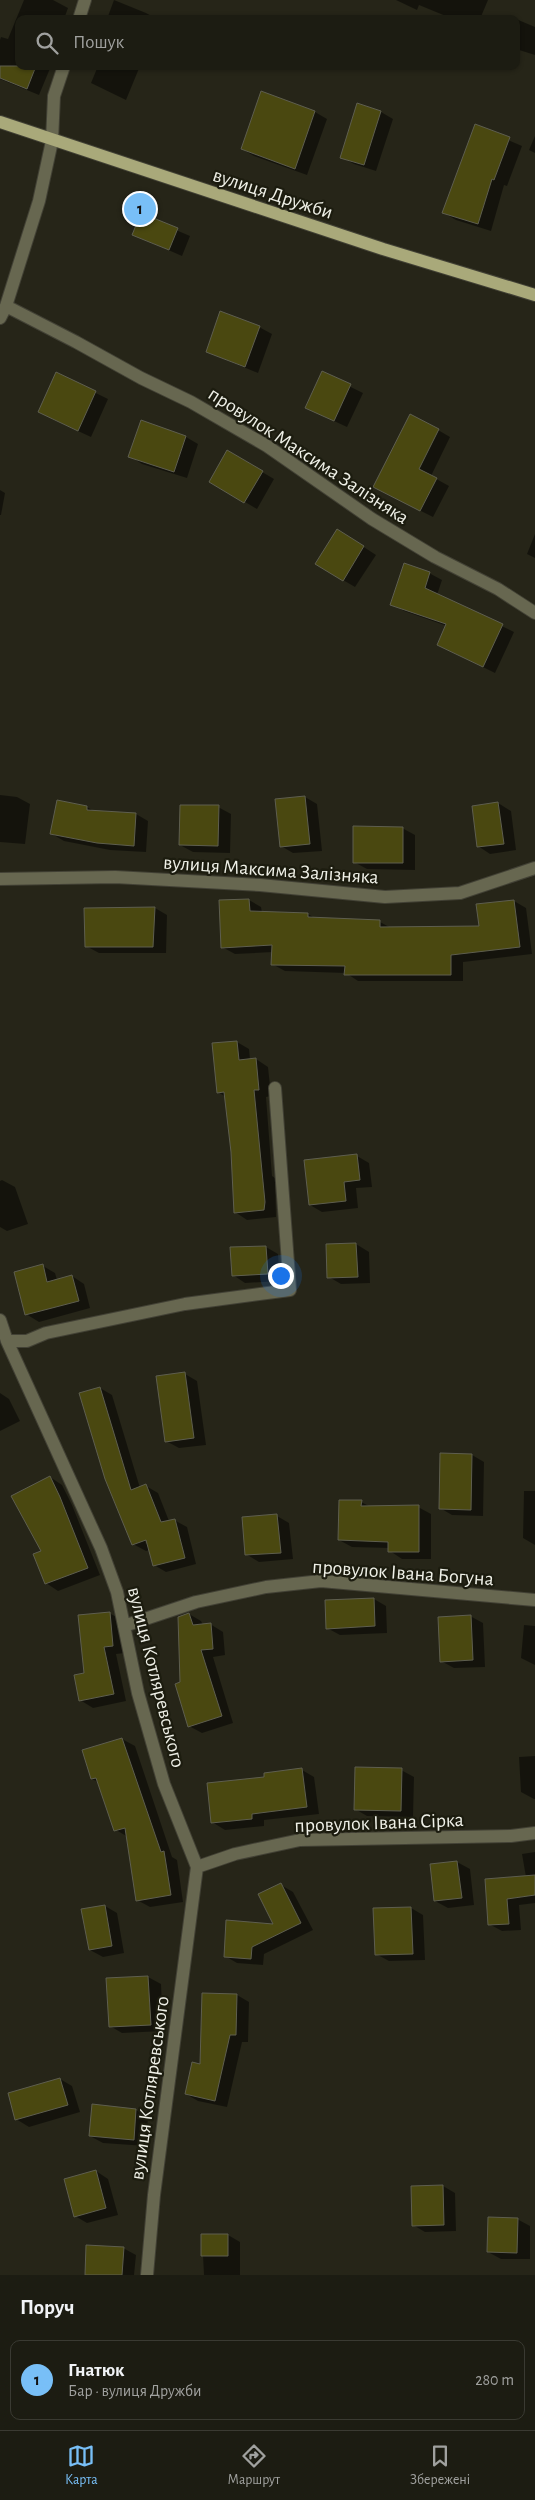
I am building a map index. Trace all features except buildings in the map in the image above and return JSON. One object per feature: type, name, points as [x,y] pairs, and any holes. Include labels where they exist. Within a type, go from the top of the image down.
[{"type":"main road","name":"вулиця Дружби","points":[[0,122],[52,141],[383,249],[535,295]]},
{"type":"street","points":[[80,15],[85,0]]},
{"type":"street","points":[[0,318],[6,306],[39,201],[52,141],[54,96],[63,70]]},
{"type":"street","name":"провулок Максима Залізняка","points":[[6,306],[141,378],[191,402],[267,446],[372,519],[435,557],[498,589],[535,613]]},
{"type":"street","name":"вулиця Максима Залізняка","points":[[0,879],[115,877],[260,885],[385,897],[460,893],[535,868]]},
{"type":"street","points":[[7,1341],[27,1341],[46,1333],[185,1304],[290,1290],[274,1088]]},
{"type":"street","name":"вулиця Котляревського","points":[[0,1320],[7,1341],[100,1548],[117,1592],[138,1693],[164,1784],[197,1867],[154,2195],[147,2275]]},
{"type":"street","name":"провулок Івана Богуна","points":[[124,1626],[196,1602],[266,1587],[321,1582],[535,1600]]},
{"type":"street","name":"провулок Івана Сірка","points":[[197,1867],[235,1854],[300,1840],[511,1836],[535,1832]]},
{"type":"place","name":"Гнатюк","points":[[140,209]]}]
